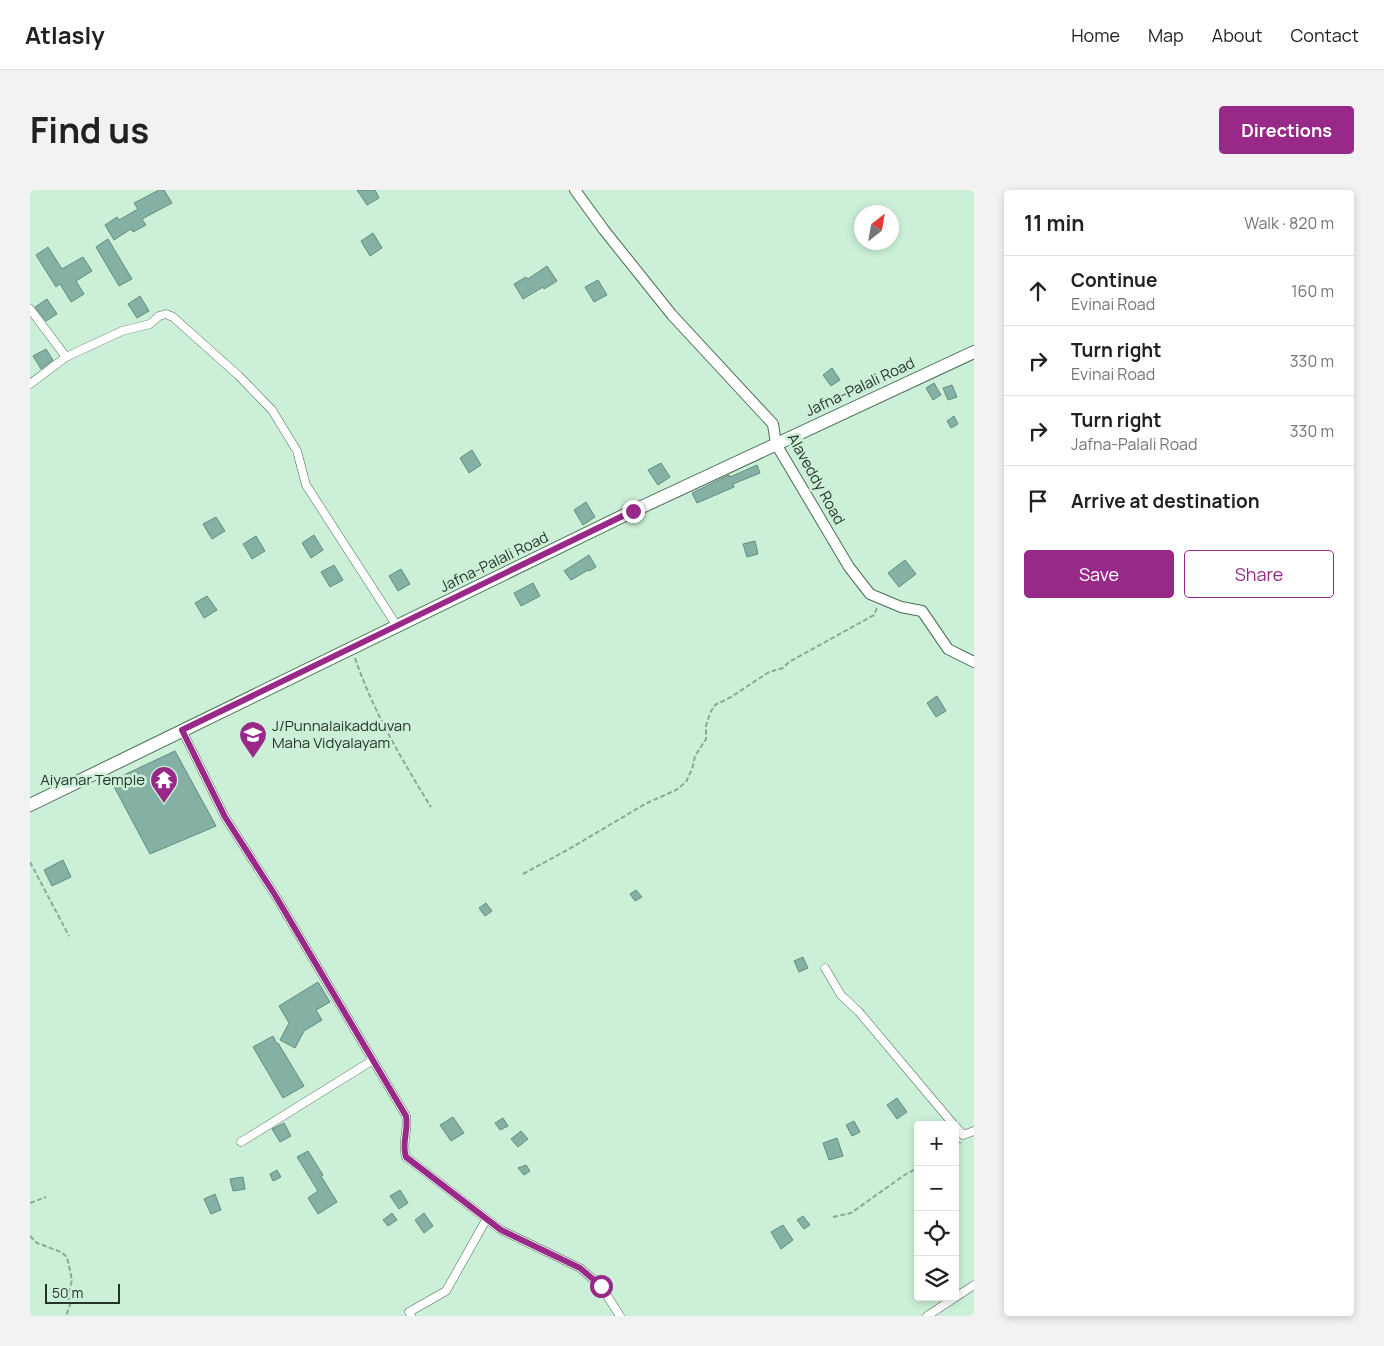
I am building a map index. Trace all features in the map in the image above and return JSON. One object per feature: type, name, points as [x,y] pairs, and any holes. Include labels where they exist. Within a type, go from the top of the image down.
[{"type":"main road","name":"Jafna-Palali Road","points":[[30,805],[633,511],[712,476],[776,444],[974,352]]},
{"type":"street","name":"Alaveddy Road","points":[[575,190],[604,230],[672,315],[773,424],[776,444],[849,567],[870,594],[901,607],[922,611],[948,649],[974,662]]},
{"type":"street","points":[[30,309],[66,357]]},
{"type":"street","points":[[30,384],[66,357],[122,331],[150,324],[159,316],[166,314],[173,317],[239,376],[272,410],[297,451],[306,485],[397,626]]},
{"type":"street","points":[[182,730],[225,817],[275,895],[406,1116],[408,1126],[403,1148],[406,1157],[501,1230],[580,1268],[601,1286],[620,1316]]},
{"type":"street","points":[[825,968],[841,995],[859,1012],[952,1121]]},
{"type":"street","points":[[241,1142],[373,1060]]},
{"type":"street","points":[[959,1130],[963,1135],[974,1131]]},
{"type":"street","points":[[411,1316],[409,1312],[446,1291],[486,1220]]},
{"type":"street","points":[[926,1316],[974,1285]]},
{"type":"path","points":[[523,874],[645,804],[676,790],[686,782],[694,756],[706,739],[706,726],[715,705],[731,697],[769,672],[783,668],[788,662],[874,614],[881,599]]},
{"type":"path","points":[[352,648],[361,676],[399,756],[431,807]]},
{"type":"path","points":[[30,862],[69,936]]},
{"type":"path","points":[[833,1217],[852,1213],[914,1170]]},
{"type":"path","points":[[30,1203],[46,1197]]},
{"type":"path","points":[[30,1236],[37,1243],[61,1252],[67,1257],[72,1280],[68,1296],[70,1305],[66,1316]]},
{"type":"building","points":[[159,190],[164,190],[172,203],[142,219],[146,225],[133,232],[131,229],[114,240],[105,225],[117,217],[119,220],[138,209],[134,203]]},
{"type":"building","points":[[357,190],[375,190],[379,198],[367,205]]},
{"type":"building","points":[[373,233],[382,248],[370,256],[361,241]]},
{"type":"building","points":[[108,239],[132,279],[119,286],[96,247]]},
{"type":"building","points":[[48,247],[62,269],[83,257],[92,271],[76,281],[84,294],[71,302],[60,284],[56,287],[36,255]]},
{"type":"building","points":[[547,266],[557,281],[523,299],[514,284],[526,277],[528,279]]},
{"type":"building","points":[[598,280],[607,295],[594,302],[585,287]]},
{"type":"building","points":[[140,296],[149,311],[137,318],[128,304]]},
{"type":"building","points":[[47,299],[57,314],[46,321],[35,307]]},
{"type":"building","points":[[46,349],[53,360],[41,369],[33,356]]},
{"type":"building","points":[[832,368],[840,380],[831,386],[823,375]]},
{"type":"building","points":[[934,383],[941,395],[933,400],[926,388]]},
{"type":"building","points":[[952,385],[957,397],[948,400],[943,388]]},
{"type":"building","points":[[954,416],[958,424],[951,428],[947,421]]},
{"type":"building","points":[[472,450],[481,465],[469,473],[460,458]]},
{"type":"building","points":[[661,463],[670,477],[658,485],[648,470]]},
{"type":"building","points":[[757,465],[760,473],[733,484],[734,487],[697,503],[692,493],[729,475],[730,477]]},
{"type":"building","points":[[586,502],[595,517],[583,525],[574,510]]},
{"type":"building","points":[[216,517],[225,531],[212,539],[203,524]]},
{"type":"building","points":[[314,535],[323,550],[311,558],[302,543]]},
{"type":"building","points":[[256,536],[265,551],[252,559],[243,544]]},
{"type":"building","points":[[755,541],[758,554],[747,557],[743,544]]},
{"type":"building","points":[[589,555],[596,567],[571,580],[564,571]]},
{"type":"building","points":[[905,560],[916,574],[899,587],[888,573]]},
{"type":"building","points":[[334,565],[343,580],[330,587],[321,572]]},
{"type":"building","points":[[401,569],[410,584],[398,591],[389,576]]},
{"type":"building","points":[[533,583],[540,596],[521,606],[514,593]]},
{"type":"building","points":[[207,596],[217,610],[204,618],[195,603]]},
{"type":"building","points":[[937,696],[946,711],[936,717],[927,703]]},
{"type":"building","name":"Aiyanar Temple","points":[[175,751],[216,826],[150,854],[111,781]]},
{"type":"building","points":[[63,860],[71,877],[52,886],[44,870]]},
{"type":"building","points":[[636,890],[642,897],[635,901],[630,894]]},
{"type":"building","points":[[486,903],[492,911],[485,916],[479,908]]},
{"type":"building","points":[[803,957],[808,968],[799,972],[794,961]]},
{"type":"building","points":[[318,982],[330,1002],[316,1010],[322,1020],[304,1031],[295,1048],[280,1040],[289,1023],[279,1006]]},
{"type":"building","points":[[273,1036],[304,1086],[283,1098],[253,1047]]},
{"type":"building","points":[[897,1098],[907,1112],[897,1119],[887,1105]]},
{"type":"building","points":[[453,1117],[464,1133],[451,1141],[440,1125]]},
{"type":"building","points":[[503,1118],[508,1126],[500,1130],[495,1123]]},
{"type":"building","points":[[854,1121],[860,1132],[852,1136],[846,1125]]},
{"type":"building","points":[[284,1123],[291,1136],[280,1142],[272,1129]]},
{"type":"building","points":[[521,1131],[528,1139],[518,1147],[511,1139]]},
{"type":"building","points":[[837,1138],[843,1156],[829,1160],[823,1143]]},
{"type":"building","points":[[308,1151],[337,1202],[318,1214],[308,1198],[318,1191],[297,1157]]},
{"type":"building","points":[[526,1165],[530,1171],[524,1175],[518,1168]]},
{"type":"building","points":[[277,1170],[281,1177],[273,1181],[270,1174]]},
{"type":"building","points":[[243,1177],[245,1189],[233,1191],[230,1179]]},
{"type":"building","points":[[400,1190],[408,1203],[399,1209],[390,1196]]},
{"type":"building","points":[[215,1194],[221,1210],[211,1214],[204,1199]]},
{"type":"building","points":[[392,1213],[397,1220],[388,1226],[383,1220]]},
{"type":"building","points":[[424,1213],[433,1226],[424,1233],[415,1220]]},
{"type":"building","points":[[803,1216],[810,1225],[804,1229],[797,1220]]},
{"type":"building","points":[[783,1225],[793,1240],[781,1249],[771,1232]]},
{"type":"place","name":"J/Punnalaikadduvan Maha Vidyalayam","points":[[253,759]]},
{"type":"place","name":"Aiyanar Temple","points":[[164,804]]},
{"type":"route","points":[[601,1286],[580,1268],[501,1230],[406,1157],[403,1148],[408,1126],[406,1116],[275,895],[225,817],[182,730],[633,511]]}]
